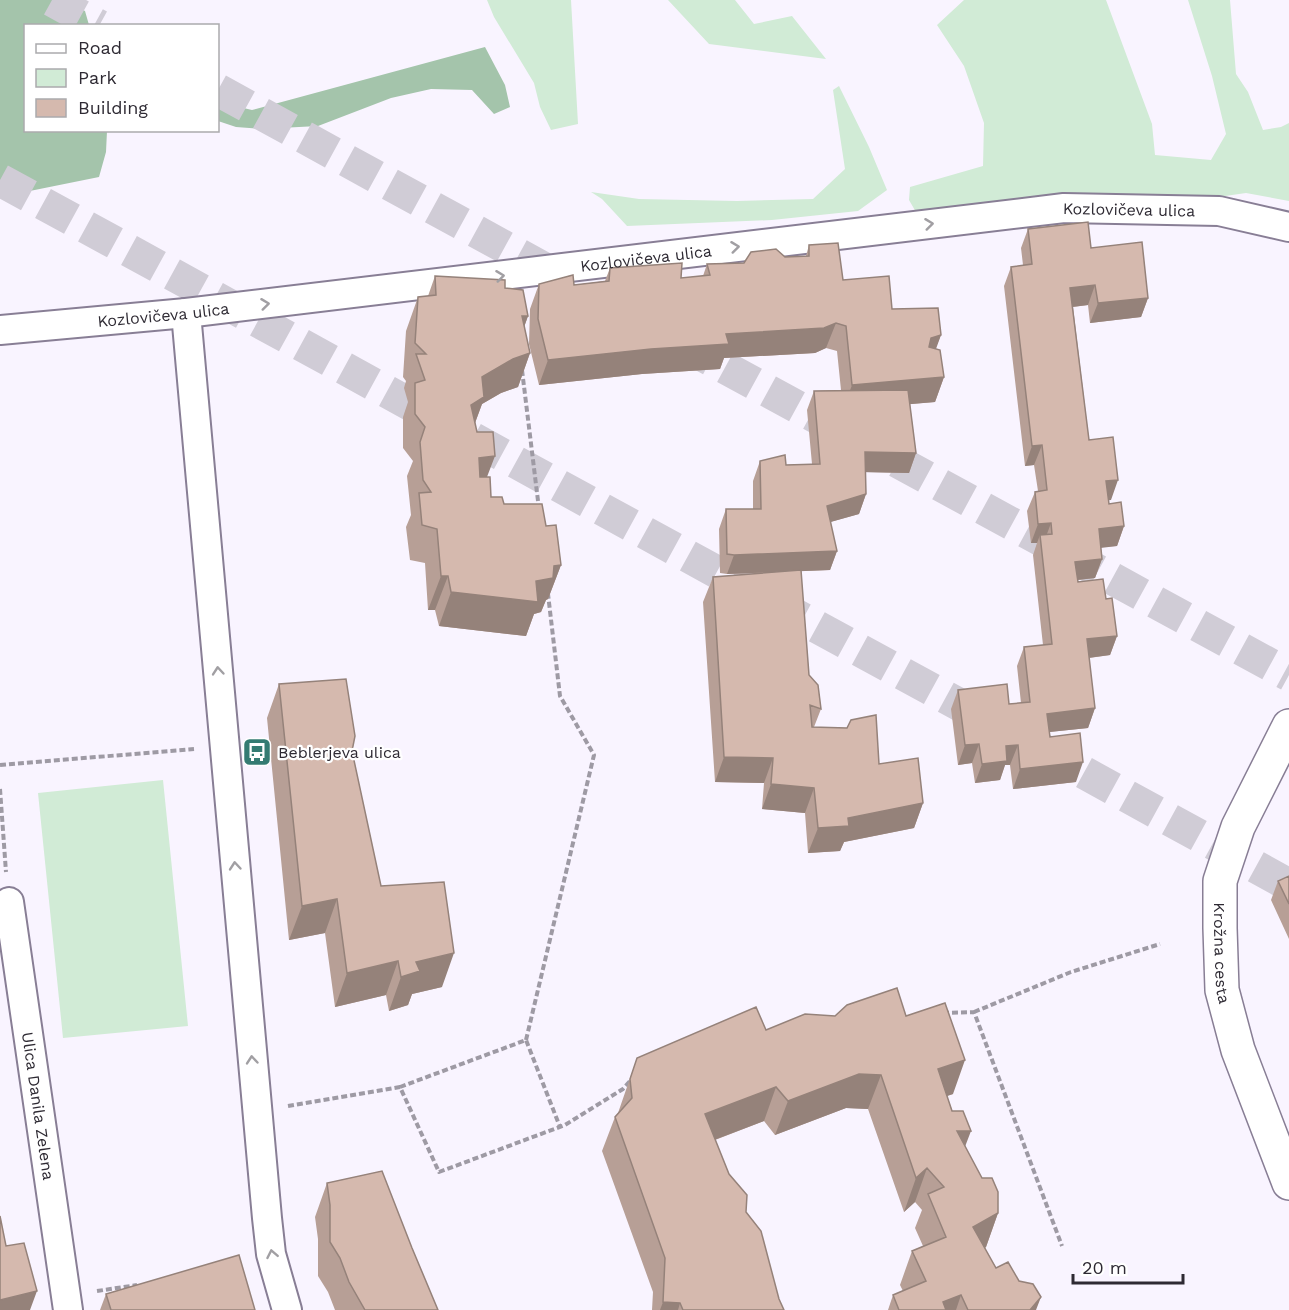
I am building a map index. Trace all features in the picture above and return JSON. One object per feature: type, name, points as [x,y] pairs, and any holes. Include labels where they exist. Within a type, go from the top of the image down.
[{"type":"street","name":"Kozlovičeva ulica","points":[[0,330],[186,313],[1064,208],[1219,211],[1289,227]]},
{"type":"street","points":[[186,313],[271,1254],[287,1310]]},
{"type":"street","name":"Krožna cesta","points":[[1289,726],[1238,826],[1220,881],[1222,990],[1238,1050],[1289,1183]]},
{"type":"street","name":"Ulica Danila Zelena","points":[[9,902],[68,1310]]},
{"type":"path","points":[[522,368],[540,520]]},
{"type":"path","points":[[548,591],[560,696],[594,755],[526,1040],[560,1127]]},
{"type":"path","points":[[0,765],[225,746]]},
{"type":"path","points":[[0,789],[9,902]]},
{"type":"path","points":[[941,1013],[974,1012],[1071,972],[1160,944]]},
{"type":"path","points":[[974,1012],[1062,1246]]},
{"type":"path","points":[[257,1111],[400,1087],[526,1040]]},
{"type":"path","points":[[400,1087],[439,1172],[560,1127],[623,1089],[633,1077]]},
{"type":"path","points":[[92,1292],[138,1285]]},
{"type":"green space","points":[[0,0],[65,0],[85,11],[89,24],[24,24],[24,132],[107,132],[106,152],[99,177],[5,196],[0,195]]},
{"type":"green space","points":[[487,0],[571,0],[578,124],[551,130],[540,107],[534,83],[494,17]]},
{"type":"green space","points":[[668,0],[735,0],[754,24],[792,16],[826,59],[709,44]]},
{"type":"green space","points":[[964,0],[1106,0],[1152,124],[1155,155],[1211,160],[1226,134],[1212,76],[1188,0],[1230,0],[1236,74],[1248,92],[1263,130],[1289,123],[1289,201],[1246,193],[1211,198],[920,219],[909,200],[910,187],[983,166],[984,123],[964,66],[937,25]]},
{"type":"green space","points":[[485,47],[505,85],[510,107],[494,114],[472,90],[431,89],[391,98],[318,126],[261,129],[236,127],[219,121],[219,102],[252,110]]},
{"type":"green space","points":[[839,86],[887,190],[858,211],[772,220],[627,226],[602,199],[591,192],[639,199],[737,201],[813,199],[845,169],[833,90]]},
{"type":"green space","points":[[163,780],[188,1026],[63,1038],[38,793]]},
{"type":"building","points":[[1088,222],[1091,248],[1142,242],[1148,298],[1098,303],[1095,285],[1070,288],[1089,440],[1113,437],[1118,480],[1106,481],[1109,504],[1121,502],[1124,526],[1099,529],[1102,559],[1075,562],[1078,582],[1103,579],[1106,599],[1112,598],[1117,636],[1087,639],[1095,708],[1047,714],[1050,737],[1080,733],[1083,762],[1020,769],[1018,745],[1006,746],[1007,761],[982,764],[979,744],[965,745],[958,690],[1007,684],[1009,704],[1030,702],[1024,647],[1052,644],[1040,535],[1052,534],[1051,523],[1038,524],[1035,492],[1047,490],[1042,445],[1032,446],[1011,267],[1032,264],[1028,229]]},
{"type":"building","points":[[838,243],[843,280],[889,276],[892,309],[938,308],[941,335],[931,338],[929,347],[940,350],[944,377],[852,385],[846,326],[836,323],[824,328],[726,334],[729,344],[651,349],[548,360],[538,319],[539,284],[573,275],[574,285],[609,281],[610,268],[682,263],[681,278],[710,275],[707,264],[744,263],[751,252],[776,249],[785,257],[809,256],[809,245]]},
{"type":"building","points":[[435,276],[505,280],[505,288],[523,290],[528,316],[522,316],[530,353],[513,359],[482,377],[484,397],[471,405],[477,432],[493,432],[495,456],[479,458],[480,477],[490,477],[491,497],[502,497],[504,504],[542,504],[546,526],[556,525],[561,565],[554,566],[553,578],[536,581],[538,602],[451,592],[448,576],[441,576],[437,529],[422,525],[419,493],[431,492],[423,480],[420,442],[425,427],[415,414],[415,383],[425,380],[416,354],[426,354],[415,343],[418,297],[436,295]]},
{"type":"building","points":[[908,390],[916,453],[865,452],[866,494],[827,506],[837,551],[727,554],[726,509],[761,509],[760,461],[785,455],[786,465],[820,464],[814,391]]},
{"type":"building","points":[[801,570],[809,675],[818,685],[821,709],[810,705],[812,727],[847,728],[851,720],[876,715],[879,764],[918,758],[923,803],[848,818],[849,826],[818,828],[814,788],[771,784],[773,758],[724,757],[713,577]]},
{"type":"building","points":[[346,679],[355,736],[352,751],[381,886],[444,882],[454,953],[416,962],[420,971],[401,977],[398,961],[347,973],[337,899],[302,906],[279,684]]},
{"type":"building","points":[[1289,876],[1289,904],[1278,881]]},
{"type":"building","points":[[897,988],[906,1016],[945,1003],[965,1060],[938,1069],[952,1111],[963,1111],[971,1131],[957,1131],[982,1178],[992,1178],[998,1192],[998,1213],[973,1227],[996,1268],[1008,1262],[1019,1281],[1033,1284],[1041,1297],[1030,1310],[968,1310],[961,1295],[943,1302],[946,1310],[899,1310],[893,1295],[926,1281],[912,1251],[946,1237],[928,1194],[944,1187],[927,1168],[916,1178],[881,1075],[859,1074],[788,1101],[776,1087],[705,1114],[729,1174],[747,1195],[746,1212],[761,1231],[784,1310],[683,1310],[680,1303],[663,1302],[665,1258],[615,1117],[632,1098],[630,1079],[637,1058],[756,1007],[766,1030],[805,1014],[835,1016],[847,1005]]},
{"type":"building","points":[[382,1171],[438,1310],[365,1310],[330,1242],[330,1205],[327,1183]]},
{"type":"building","points":[[0,1216],[6,1246],[24,1243],[37,1291],[0,1300]]},
{"type":"building","points":[[239,1255],[255,1310],[111,1310],[106,1294]]},
{"type":"tunnel","points":[[52,0],[95,24]]},
{"type":"tunnel","points":[[219,91],[563,279]]},
{"type":"tunnel","points":[[0,180],[993,723]]},
{"type":"tunnel","points":[[682,344],[1289,675]]},
{"type":"tunnel","points":[[1041,749],[1289,885]]},
{"type":"place","name":"Beblerjeva ulica","points":[[257,752]]}]
